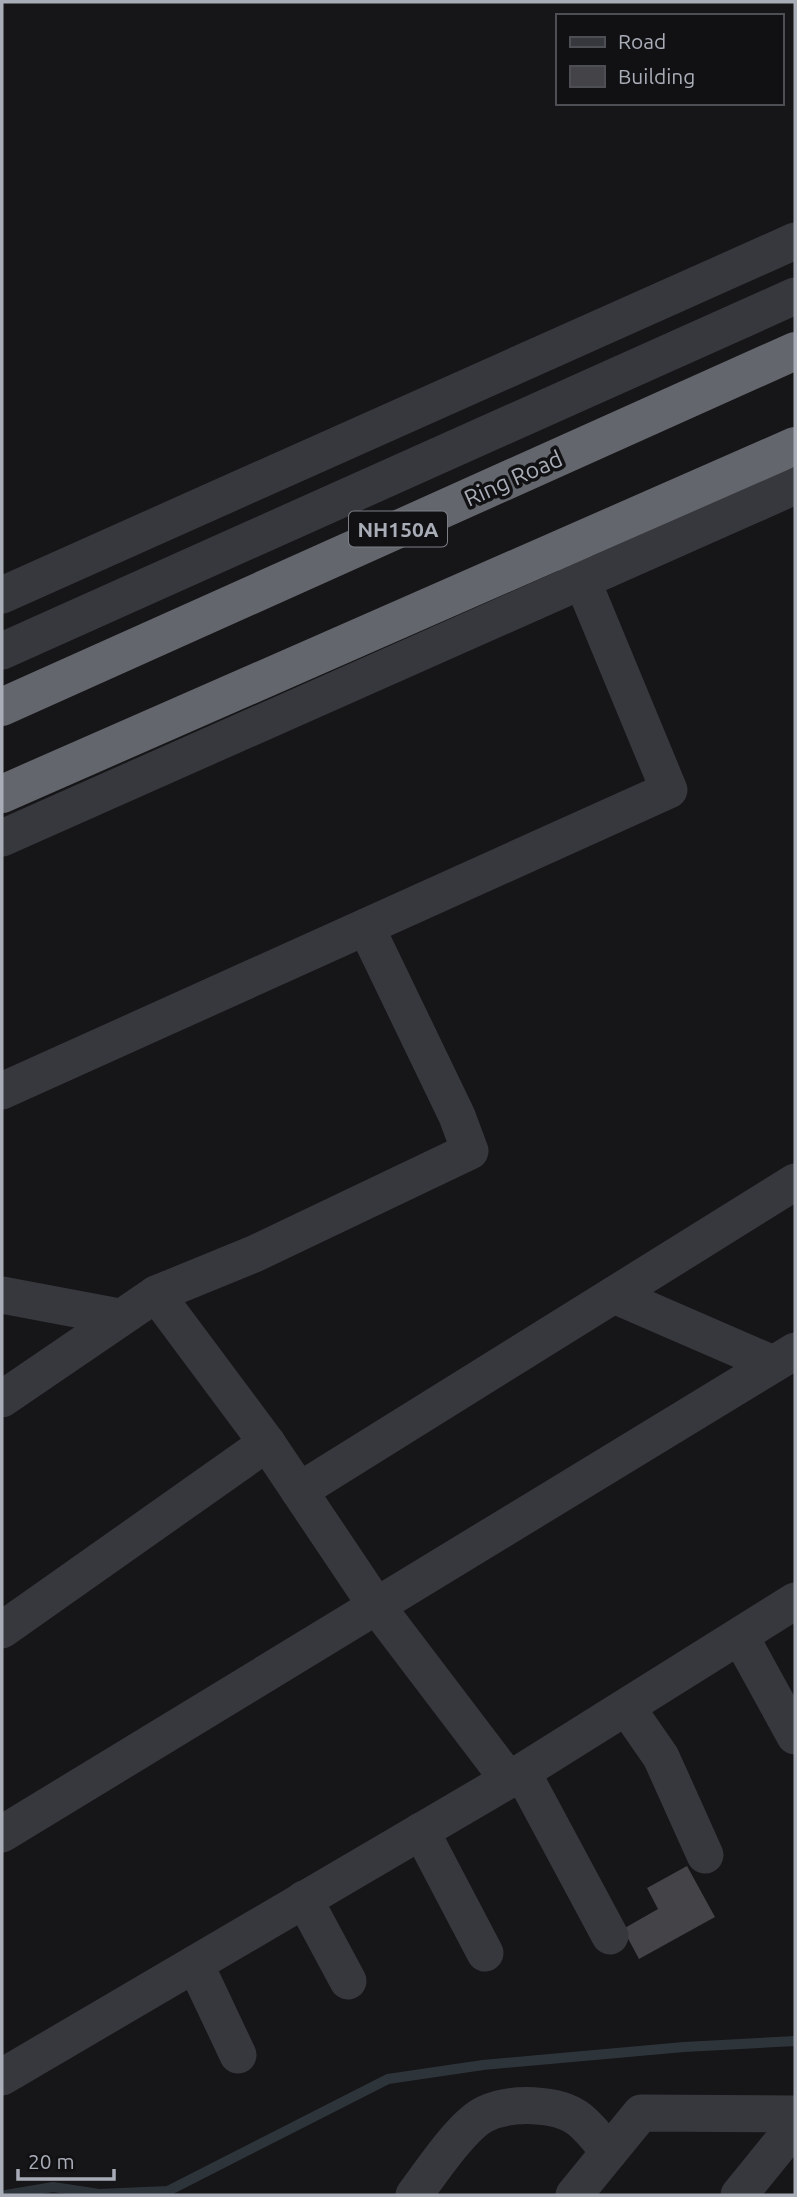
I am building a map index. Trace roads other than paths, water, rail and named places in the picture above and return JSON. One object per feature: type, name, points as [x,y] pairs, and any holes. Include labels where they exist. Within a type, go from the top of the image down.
[{"type":"highway","name":"Ring Road","points":[[2,707],[795,351]]},
{"type":"highway","points":[[2,794],[795,446]]},
{"type":"street","points":[[2,595],[795,241]]},
{"type":"street","points":[[2,652],[795,296]]},
{"type":"street","points":[[2,838],[584,582],[795,486]]},
{"type":"street","points":[[2,1091],[669,790],[568,546]]},
{"type":"street","points":[[2,1399],[156,1294],[254,1254],[470,1151],[457,1116],[366,927]]},
{"type":"street","points":[[299,1491],[795,1182]]},
{"type":"street","points":[[156,1294],[267,1443],[375,1604],[515,1775],[610,1936]]},
{"type":"street","points":[[2,1295],[119,1317]]},
{"type":"street","points":[[614,1295],[784,1358]]},
{"type":"street","points":[[2,1834],[375,1604],[784,1358]]},
{"type":"street","points":[[2,1630],[267,1443]]},
{"type":"street","points":[[2,2077],[627,1708],[795,1601]]},
{"type":"street","points":[[740,1636],[795,1736]]},
{"type":"street","points":[[627,1708],[661,1757],[705,1855]]},
{"type":"street","points":[[421,1830],[485,1953]]},
{"type":"street","points":[[304,1899],[348,1981]]},
{"type":"street","points":[[195,1964],[238,2055]]},
{"type":"street","points":[[414,2195],[457,2139],[484,2114],[514,2106],[550,2108],[578,2118],[609,2152]]},
{"type":"street","points":[[574,2195],[641,2113],[795,2114]]},
{"type":"street","points":[[739,2195],[795,2126]]},
{"type":"waterway","points":[[6,2195],[53,2187],[99,2194],[168,2191],[388,2079],[483,2065],[684,2047],[795,2041]]}]
